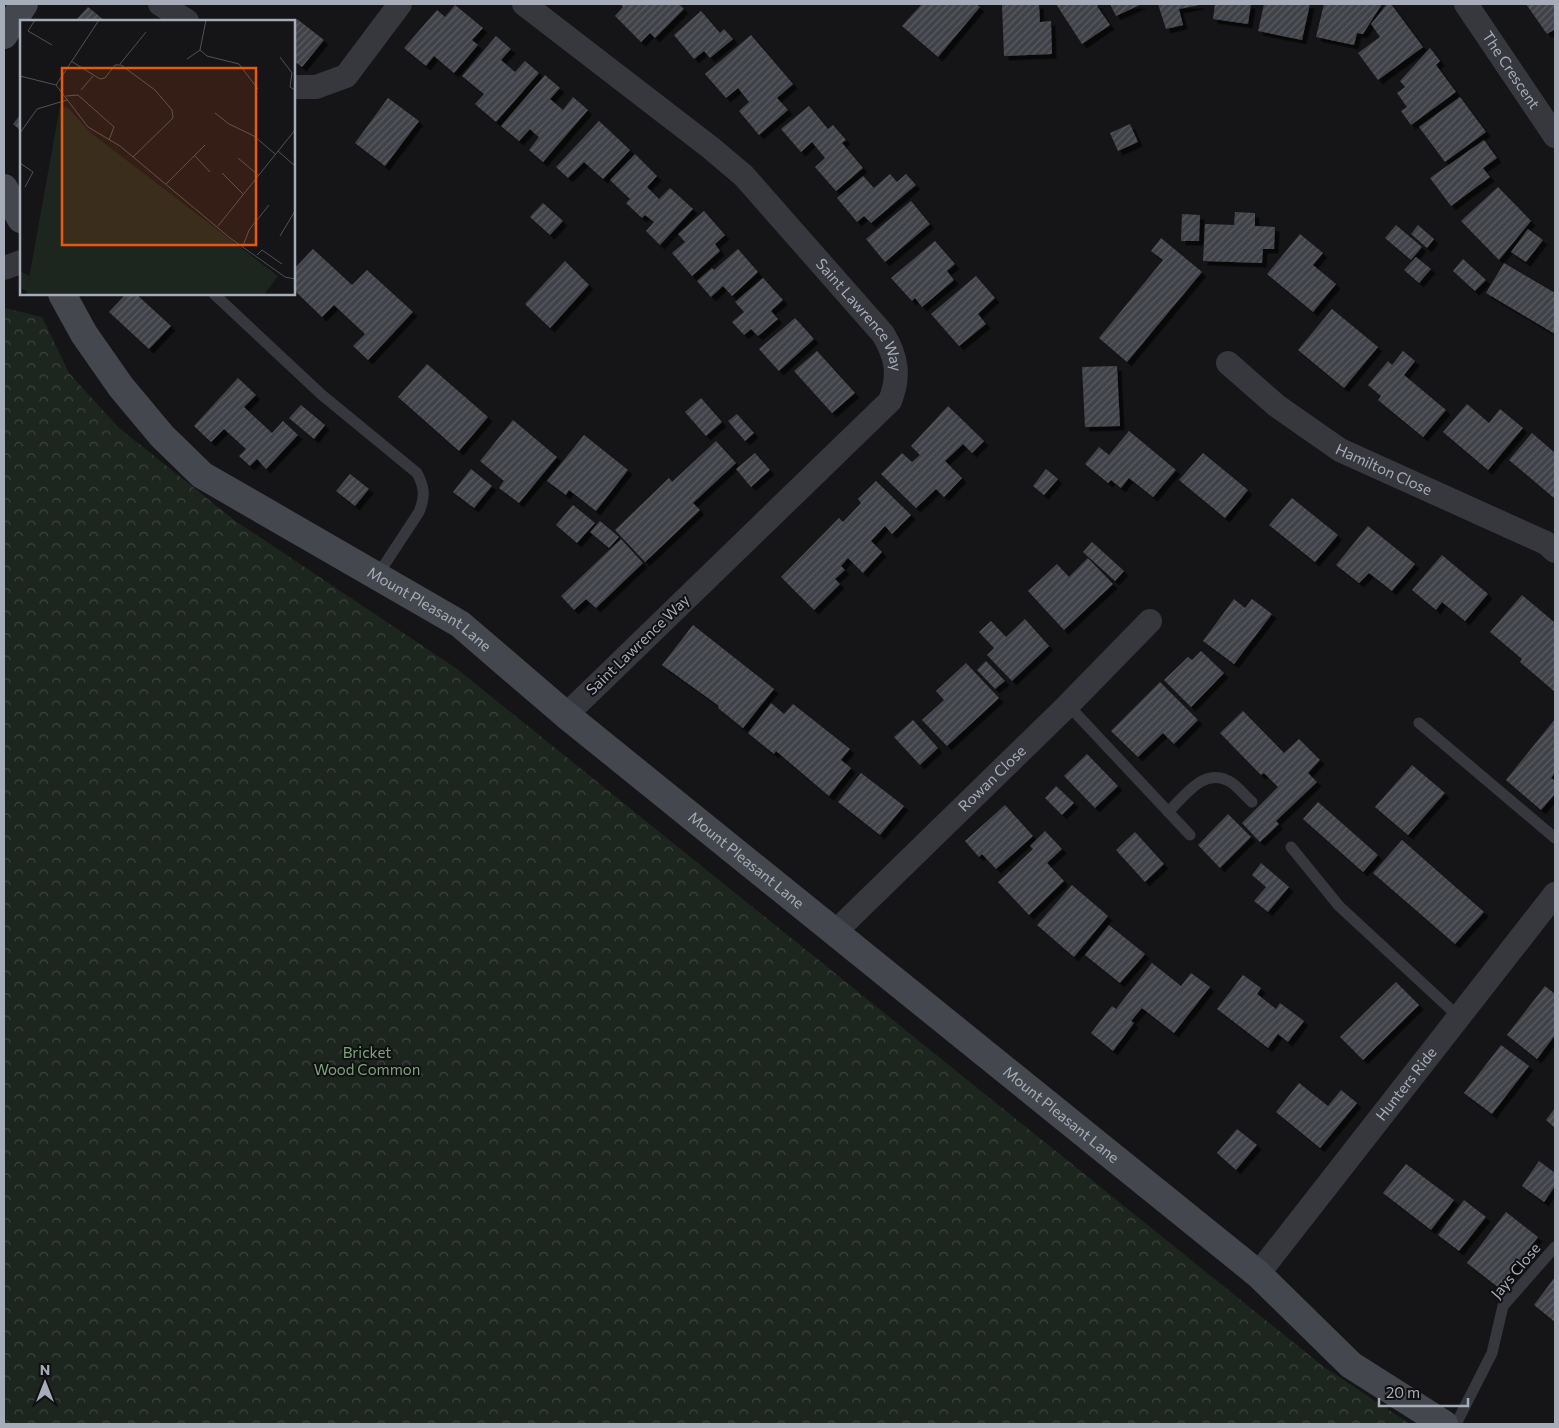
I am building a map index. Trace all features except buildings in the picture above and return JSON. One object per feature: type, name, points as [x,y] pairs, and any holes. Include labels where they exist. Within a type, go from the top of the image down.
[{"type":"street","points":[[4,35],[24,4]]},
{"type":"street","points":[[160,4],[185,20]]},
{"type":"street","points":[[295,86],[316,87],[346,76],[400,4]]},
{"type":"street","name":"Saint Lawrence Way","points":[[524,4],[711,148],[744,176],[883,334],[893,354],[897,374],[895,388],[890,401],[566,715]]},
{"type":"street","name":"The Crescent","points":[[1466,4],[1555,136]]},
{"type":"street","points":[[4,188],[20,217]]},
{"type":"street","points":[[4,268],[20,262]]},
{"type":"street","name":"Mount Pleasant Lane","points":[[63,295],[84,334],[121,387],[162,436],[202,475],[460,624],[566,715],[1258,1274],[1351,1365],[1444,1424]]},
{"type":"street","name":"Hamilton Close","points":[[1228,363],[1277,406],[1340,450],[1546,543],[1555,551]]},
{"type":"street","name":"Rowan Close","points":[[834,933],[1068,705],[1150,622]]},
{"type":"street","name":"Hunters Ride","points":[[1258,1274],[1555,894]]},
{"type":"lane","points":[[215,295],[322,395],[417,473],[424,486],[424,500],[419,512],[377,576]]},
{"type":"lane","points":[[1068,705],[1190,835]]},
{"type":"lane","points":[[1418,723],[1555,838]]},
{"type":"lane","points":[[1168,812],[1201,779],[1209,778],[1231,782],[1252,802]]},
{"type":"lane","points":[[1291,847],[1339,906],[1459,1017]]},
{"type":"lane","name":"Jays Close","points":[[1456,1424],[1492,1353],[1503,1306],[1555,1247]]},
{"type":"green space","name":"Bricket Wood Common","points":[[4,308],[42,317],[69,373],[118,427],[234,520],[457,669],[1324,1367],[1410,1424],[4,1424]]}]
